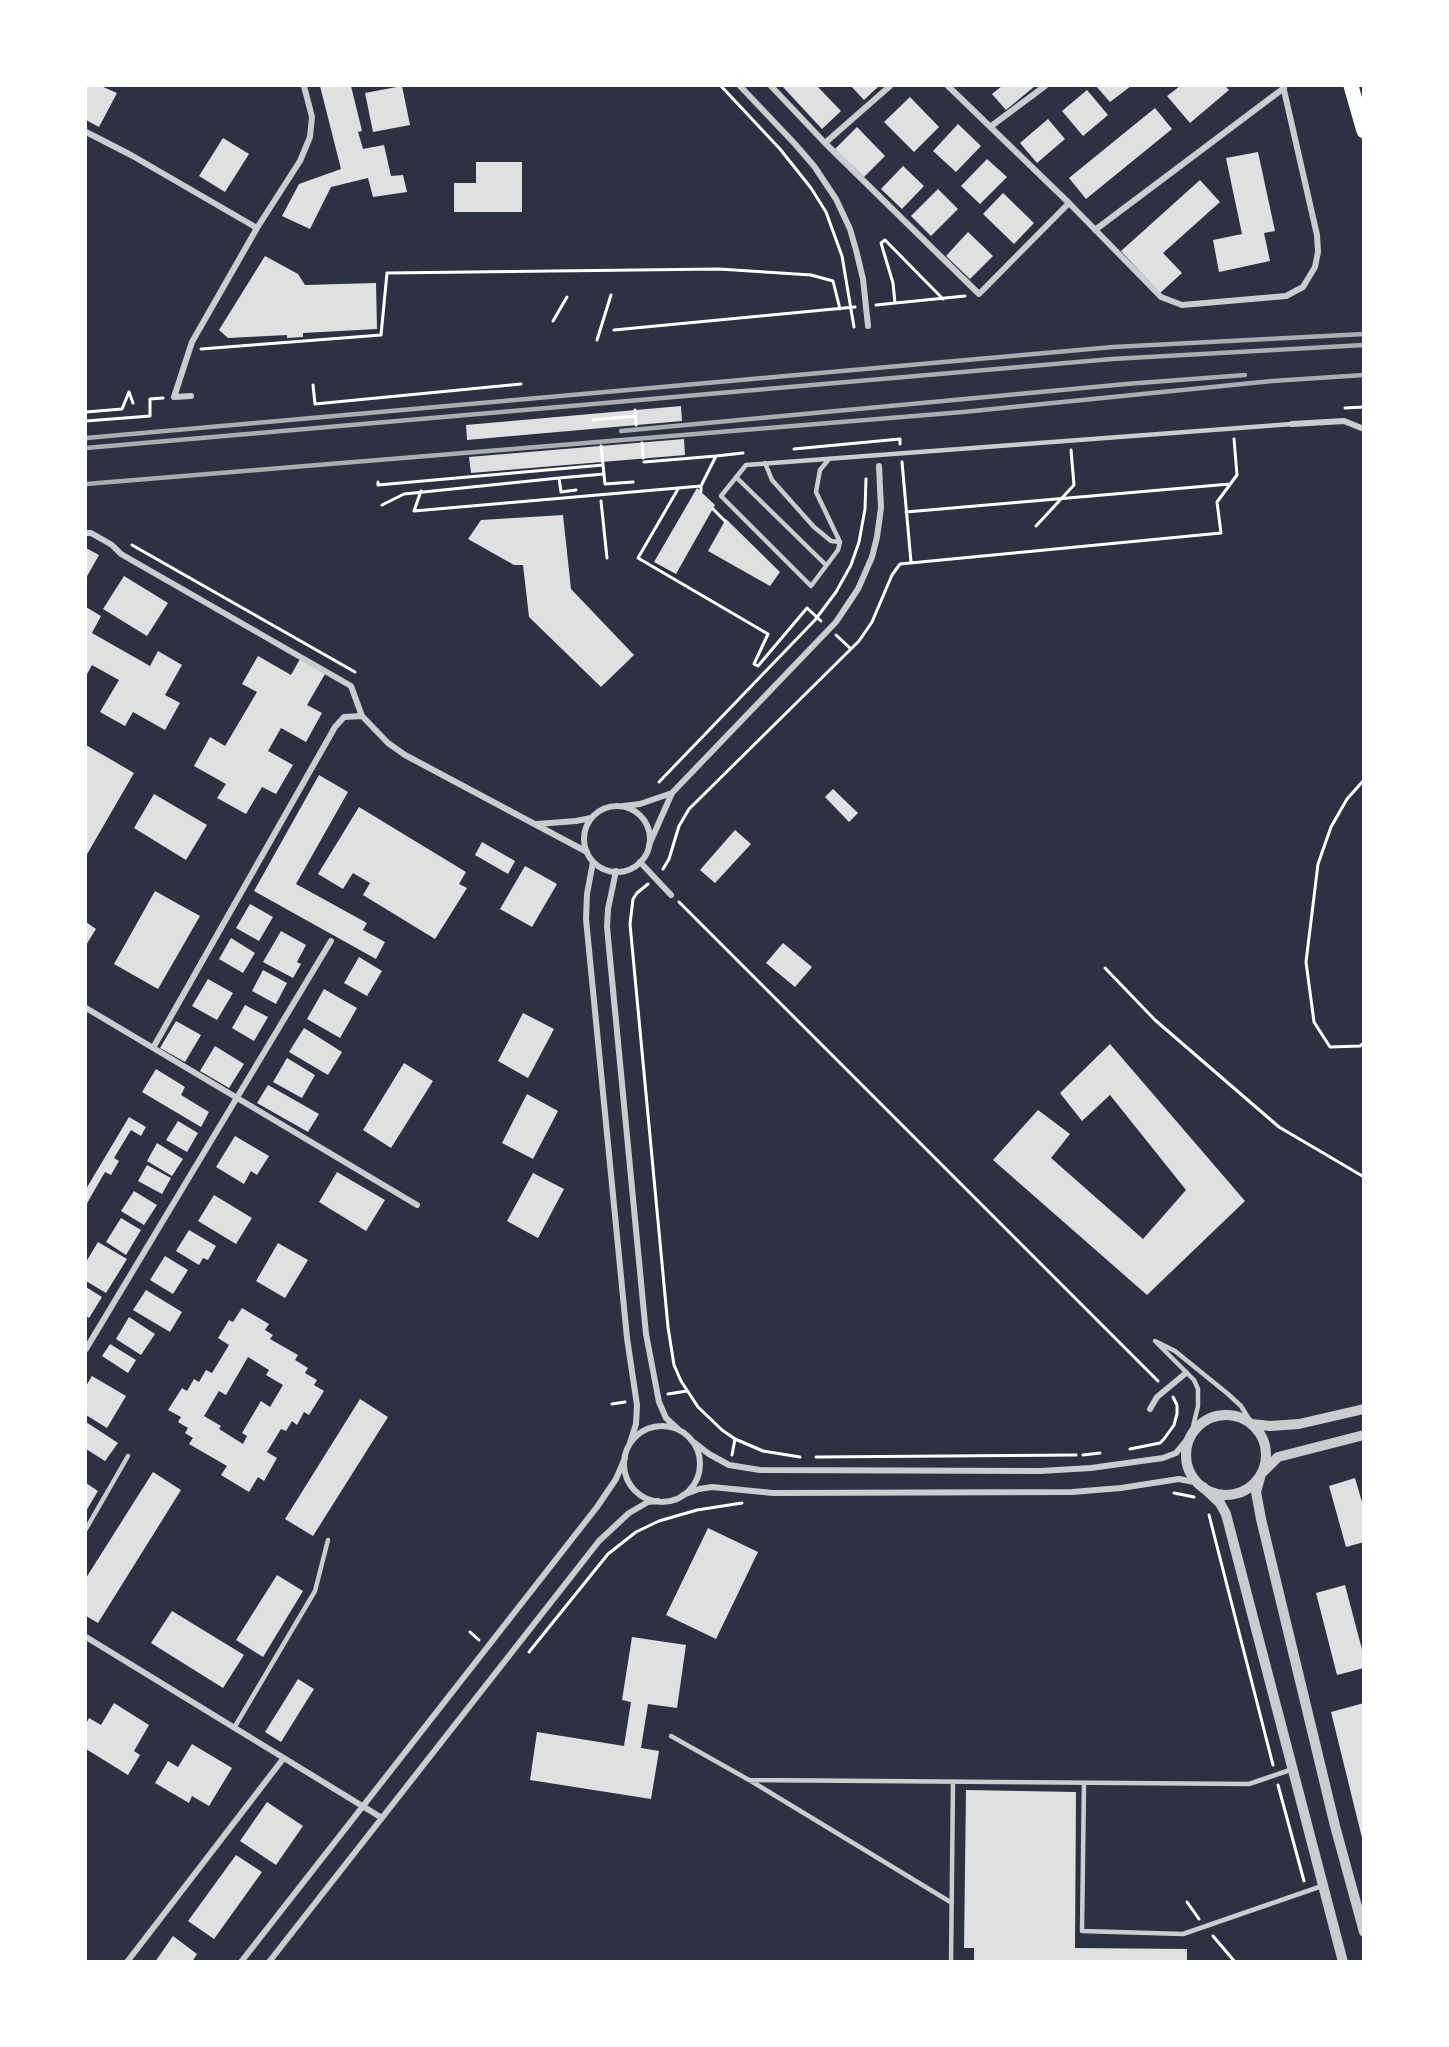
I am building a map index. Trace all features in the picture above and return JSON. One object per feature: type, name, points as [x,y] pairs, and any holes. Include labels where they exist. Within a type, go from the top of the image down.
[{"type":"main road","points":[[1351,86],[1364,131]]},
{"type":"street","points":[[190,396],[174,397],[188,350],[257,228],[300,161],[311,133],[311,110],[304,86]]},
{"type":"street","points":[[740,86],[800,150],[836,200],[850,229],[856,250],[863,279],[868,326]]},
{"type":"street","points":[[771,86],[825,143],[979,294],[1069,203]]},
{"type":"street","points":[[825,143],[890,86]]},
{"type":"street","points":[[948,86],[1069,203],[1095,230],[1161,297],[1182,304],[1286,296],[1299,290],[1307,282],[1315,267],[1318,248],[1317,235],[1284,87],[1095,230]]},
{"type":"street","points":[[990,128],[1045,86]]},
{"type":"street","points":[[86,132],[131,155],[257,228]]},
{"type":"street","points":[[1292,424],[1344,421],[1364,429]]},
{"type":"street","points":[[672,793],[640,804],[610,806],[591,818],[584,840],[587,852],[593,861],[604,869],[616,871],[625,870],[640,862],[672,793],[836,621],[855,595],[876,544],[880,514],[879,466]]},
{"type":"street","points":[[86,533],[91,533],[112,545],[121,554],[351,686],[362,716],[388,743],[405,755],[587,852]]},
{"type":"street","points":[[153,1048],[335,727],[344,717],[362,716]]},
{"type":"street","points":[[621,806],[633,810],[644,819],[649,831],[649,845]]},
{"type":"street","points":[[536,824],[591,818]]},
{"type":"street","points":[[242,1962],[602,1500],[616,1479],[630,1443],[636,1424],[638,1405],[627,1338],[586,919],[587,894],[593,861]]},
{"type":"street","points":[[640,862],[671,895]]},
{"type":"street","points":[[616,871],[609,903],[607,927],[646,1334],[659,1402],[666,1418],[709,1454],[729,1465],[760,1470],[1040,1471],[1091,1468],[1163,1458],[1179,1450],[1201,1423],[1218,1415],[1235,1415],[1252,1424],[1261,1434],[1266,1447],[1266,1462],[1256,1492],[1261,1519],[1335,1826],[1364,1932]]},
{"type":"street","points":[[86,1349],[332,940]]},
{"type":"street","points":[[86,1008],[417,1205]]},
{"type":"street","points":[[1150,1409],[1157,1397],[1186,1372]]},
{"type":"street","points":[[1252,1424],[1270,1426],[1299,1424],[1364,1408]]},
{"type":"street","points":[[630,1443],[640,1432],[652,1427],[666,1426],[679,1430]]},
{"type":"street","points":[[1191,1435],[1186,1451],[1186,1462],[1193,1478],[1220,1503],[1226,1514],[1343,1962]]},
{"type":"street","points":[[269,1962],[599,1541],[629,1513],[648,1502],[673,1500],[699,1489],[712,1487],[773,1493],[1072,1492],[1121,1488],[1179,1479],[1194,1482],[1218,1494],[1236,1494],[1250,1486],[1269,1464],[1280,1456],[1364,1435]]},
{"type":"street","points":[[683,1495],[693,1486],[699,1472],[699,1455],[692,1441]]},
{"type":"street","points":[[625,1458],[626,1474],[632,1487],[642,1496],[658,1501]]},
{"type":"street","points":[[86,1637],[382,1818]]},
{"type":"street","points":[[127,1962],[283,1759]]},
{"type":"lane","points":[[829,459],[820,470],[816,492],[840,542],[838,550],[811,586],[721,496],[746,465],[1292,424]]},
{"type":"lane","points":[[765,463],[772,480],[814,527],[831,541],[840,542]]},
{"type":"lane","points":[[736,477],[826,565]]},
{"type":"lane","points":[[1191,1435],[1197,1418],[1199,1398],[1194,1380],[1155,1341],[1175,1351],[1241,1406],[1252,1424]]},
{"type":"lane","points":[[1186,1372],[1194,1366]]},
{"type":"lane","points":[[86,1529],[128,1456]]},
{"type":"lane","points":[[234,1728],[315,1591],[328,1540]]},
{"type":"lane","points":[[671,1736],[749,1780],[952,1903]]},
{"type":"lane","points":[[749,1780],[1250,1784],[1293,1769]]},
{"type":"lane","points":[[951,1962],[953,1782]]},
{"type":"lane","points":[[1084,1783],[1082,1931],[1183,1934],[1323,1886]]},
{"type":"path","points":[[721,86],[787,157],[826,212],[842,256],[854,327]]},
{"type":"path","points":[[895,303],[893,283],[881,243],[885,240],[943,299]]},
{"type":"path","points":[[188,350],[381,335],[387,273],[719,269],[811,276],[833,281],[840,309]]},
{"type":"path","points":[[885,304],[979,294]]},
{"type":"path","points":[[597,340],[611,295]]},
{"type":"path","points":[[553,321],[567,297]]},
{"type":"path","points":[[614,330],[846,308]]},
{"type":"path","points":[[313,385],[315,404],[521,384]]},
{"type":"path","points":[[86,412],[122,409],[129,392],[134,403]]},
{"type":"path","points":[[86,421],[150,416],[150,399],[174,397]]},
{"type":"path","points":[[1340,408],[1364,406]]},
{"type":"path","points":[[635,410],[636,425]]},
{"type":"path","points":[[593,420],[635,416]]},
{"type":"path","points":[[1100,1453],[1033,1457],[800,1457],[773,1453],[735,1439],[702,1412],[676,1370],[669,1342],[630,924],[633,899],[636,893],[656,878],[669,859],[676,832],[689,809],[859,641],[872,622],[892,575],[900,564],[1221,533],[1217,502],[1236,475],[1233,428]]},
{"type":"path","points":[[1036,526],[1074,484],[1070,440]]},
{"type":"path","points":[[642,443],[644,460],[716,456],[701,486],[701,492]]},
{"type":"path","points":[[601,446],[605,484],[633,482]]},
{"type":"path","points":[[378,482],[378,485],[603,465]]},
{"type":"path","points":[[382,505],[404,494],[421,491],[604,474]]},
{"type":"path","points":[[471,477],[472,487]]},
{"type":"path","points":[[559,478],[561,492],[576,490]]},
{"type":"path","points":[[659,782],[814,621],[836,592],[847,575],[862,531],[866,479]]},
{"type":"path","points":[[906,512],[1230,484]]},
{"type":"path","points":[[421,491],[414,511],[701,486]]},
{"type":"path","points":[[678,489],[638,558],[768,634],[754,664],[758,666],[807,608]]},
{"type":"path","points":[[601,501],[607,558]]},
{"type":"path","points":[[713,509],[725,521]]},
{"type":"path","points":[[132,545],[356,672]]},
{"type":"path","points":[[1364,780],[1347,799],[1330,827],[1318,864],[1306,962],[1314,1022],[1330,1047],[1360,1046],[1364,1043]]},
{"type":"path","points":[[671,895],[1177,1402],[1176,1418],[1162,1442],[1120,1450]]},
{"type":"path","points":[[1105,968],[1155,1020],[1279,1127],[1364,1177]]},
{"type":"path","points":[[666,1394],[687,1391]]},
{"type":"path","points":[[612,1404],[627,1402]]},
{"type":"path","points":[[732,1455],[735,1439]]},
{"type":"path","points":[[1168,1494],[1179,1493],[1198,1500]]},
{"type":"path","points":[[529,1652],[608,1554],[636,1532],[659,1521],[697,1510],[748,1503]]},
{"type":"path","points":[[1208,1511],[1274,1775],[1306,1891]]},
{"type":"building","points":[[86,86],[101,86],[117,93],[99,127],[86,120]]},
{"type":"building","points":[[320,86],[351,86],[362,131],[358,132],[363,149],[384,145],[391,176],[403,175],[407,192],[373,197],[368,178],[331,187],[310,229],[282,216],[299,184],[341,169]]},
{"type":"building","points":[[402,86],[410,125],[373,132],[365,93]]},
{"type":"building","points":[[817,86],[841,111],[822,129],[783,87]]},
{"type":"building","points":[[851,86],[879,86],[864,100]]},
{"type":"building","points":[[1002,86],[1035,86],[1006,110],[992,94]]},
{"type":"building","points":[[1096,86],[1131,86],[1110,102]]},
{"type":"building","points":[[1180,86],[1225,86],[1229,90],[1190,123],[1167,96]]},
{"type":"building","points":[[1087,90],[1108,115],[1083,136],[1062,111]]},
{"type":"building","points":[[910,97],[939,127],[914,152],[884,122]]},
{"type":"building","points":[[1155,108],[1172,129],[1086,199],[1069,178]]},
{"type":"building","points":[[1048,119],[1065,139],[1037,163],[1020,143]]},
{"type":"building","points":[[958,124],[981,146],[956,172],[933,151]]},
{"type":"building","points":[[857,127],[885,156],[864,177],[835,149]]},
{"type":"building","points":[[223,138],[249,154],[225,192],[199,176]]},
{"type":"building","points":[[1258,152],[1275,231],[1264,233],[1270,261],[1219,272],[1213,240],[1242,234],[1226,158]]},
{"type":"building","points":[[987,159],[1007,177],[980,204],[961,186]]},
{"type":"building","points":[[476,162],[522,162],[522,212],[454,212],[454,183],[476,183]]},
{"type":"building","points":[[903,166],[924,186],[902,209],[881,189]]},
{"type":"building","points":[[1200,180],[1220,202],[1163,253],[1182,273],[1160,293],[1121,251]]},
{"type":"building","points":[[938,189],[958,209],[931,236],[911,216]]},
{"type":"building","points":[[1003,193],[1034,223],[1014,244],[983,214]]},
{"type":"building","points":[[968,232],[993,256],[970,279],[946,256]]},
{"type":"building","points":[[265,256],[298,274],[305,285],[376,283],[377,329],[303,333],[303,337],[287,338],[287,335],[228,338],[219,330]]},
{"type":"building","points":[[681,406],[682,421],[467,440],[466,425]]},
{"type":"building","points":[[684,439],[685,455],[471,473],[469,457]]},
{"type":"building","points":[[697,488],[715,505],[676,574],[654,562]]},
{"type":"building","points":[[563,515],[571,589],[634,655],[601,687],[529,617],[523,565],[514,565],[468,539],[481,520]]},
{"type":"building","points":[[726,519],[780,572],[770,586],[708,551]]},
{"type":"building","points":[[86,548],[99,555],[86,578]]},
{"type":"building","points":[[124,576],[168,603],[147,636],[103,609]]},
{"type":"building","points":[[86,607],[101,616],[92,633],[150,666],[158,651],[182,665],[165,695],[180,703],[165,730],[133,712],[125,726],[100,712],[119,680],[92,665],[86,676]]},
{"type":"building","points":[[258,656],[291,675],[300,659],[325,674],[307,705],[322,713],[306,742],[281,728],[268,751],[293,765],[276,794],[262,787],[246,814],[217,798],[226,784],[194,766],[210,737],[225,746],[257,692],[242,684]]},
{"type":"building","points":[[86,745],[134,773],[86,856]]},
{"type":"building","points":[[319,775],[348,792],[296,884],[367,923],[363,930],[385,942],[376,959],[254,891]]},
{"type":"building","points":[[833,789],[858,813],[849,822],[825,797]]},
{"type":"building","points":[[154,794],[207,825],[186,860],[134,828]]},
{"type":"building","points":[[359,807],[466,872],[459,884],[467,888],[435,939],[363,895],[370,883],[353,873],[343,889],[318,874]]},
{"type":"building","points":[[735,830],[751,844],[715,883],[700,870]]},
{"type":"building","points":[[482,842],[515,861],[508,874],[475,855]]},
{"type":"building","points":[[525,866],[557,884],[532,927],[500,909]]},
{"type":"building","points":[[155,891],[200,916],[158,989],[114,964]]},
{"type":"building","points":[[250,904],[273,917],[259,941],[236,928]]},
{"type":"building","points":[[86,922],[96,929],[86,945]]},
{"type":"building","points":[[281,931],[306,945],[297,962],[301,964],[293,978],[263,962]]},
{"type":"building","points":[[231,938],[255,953],[243,973],[219,959]]},
{"type":"building","points":[[783,943],[812,967],[795,987],[766,963]]},
{"type":"building","points":[[359,957],[382,971],[367,996],[344,983]]},
{"type":"building","points":[[263,970],[287,983],[276,1004],[252,991]]},
{"type":"building","points":[[208,979],[233,993],[217,1020],[192,1006]]},
{"type":"building","points":[[324,989],[357,1008],[340,1038],[307,1019]]},
{"type":"building","points":[[245,1005],[268,1017],[254,1041],[232,1028]]},
{"type":"building","points":[[523,1013],[554,1029],[528,1078],[498,1061]]},
{"type":"building","points":[[176,1021],[201,1035],[185,1062],[160,1048]]},
{"type":"building","points":[[304,1028],[342,1052],[328,1075],[289,1052]]},
{"type":"building","points":[[1110,1044],[1245,1201],[1147,1295],[993,1160],[1038,1110],[1070,1134],[1051,1158],[1143,1239],[1186,1190],[1110,1095],[1082,1121],[1060,1093]]},
{"type":"building","points":[[215,1046],[244,1064],[229,1088],[200,1071]]},
{"type":"building","points":[[287,1058],[315,1075],[302,1098],[273,1082]]},
{"type":"building","points":[[404,1063],[433,1081],[391,1148],[363,1130]]},
{"type":"building","points":[[156,1069],[185,1087],[181,1095],[209,1112],[201,1127],[142,1092]]},
{"type":"building","points":[[268,1085],[319,1114],[308,1132],[257,1103]]},
{"type":"building","points":[[527,1094],[558,1111],[533,1159],[502,1143]]},
{"type":"building","points":[[129,1117],[146,1127],[141,1136],[131,1130],[114,1158],[119,1161],[111,1175],[105,1172],[86,1205],[86,1189]]},
{"type":"building","points":[[178,1121],[198,1133],[187,1152],[166,1140]]},
{"type":"building","points":[[235,1136],[269,1156],[257,1175],[251,1171],[244,1184],[216,1167]]},
{"type":"building","points":[[157,1143],[183,1159],[172,1176],[147,1161]]},
{"type":"building","points":[[147,1165],[171,1178],[162,1194],[138,1181]]},
{"type":"building","points":[[337,1172],[385,1200],[366,1231],[319,1202]]},
{"type":"building","points":[[533,1173],[564,1189],[538,1238],[507,1221]]},
{"type":"building","points":[[134,1191],[157,1205],[144,1225],[121,1211]]},
{"type":"building","points":[[214,1195],[252,1218],[236,1244],[198,1221]]},
{"type":"building","points":[[121,1218],[141,1230],[126,1255],[106,1242]]},
{"type":"building","points":[[189,1230],[216,1246],[208,1260],[203,1258],[199,1265],[176,1251]]},
{"type":"building","points":[[98,1242],[127,1259],[106,1293],[86,1281],[86,1262]]},
{"type":"building","points":[[278,1243],[308,1260],[285,1298],[256,1281]]},
{"type":"building","points":[[165,1256],[188,1270],[173,1294],[150,1280]]},
{"type":"building","points":[[86,1287],[102,1297],[89,1318],[86,1316]]},
{"type":"building","points":[[146,1290],[182,1312],[170,1332],[133,1310]]},
{"type":"building","points":[[242,1308],[269,1324],[265,1330],[273,1335],[270,1339],[298,1355],[295,1360],[308,1368],[305,1373],[317,1380],[314,1385],[324,1391],[309,1415],[304,1412],[297,1425],[292,1421],[286,1431],[281,1429],[267,1452],[277,1458],[264,1481],[258,1477],[249,1492],[221,1475],[227,1466],[189,1444],[193,1438],[185,1433],[188,1428],[178,1422],[181,1417],[168,1410],[182,1388],[187,1391],[194,1379],[199,1382],[206,1370],[212,1373],[229,1345],[218,1338],[229,1320],[233,1322]],"holes":[[[248,1357],[269,1370],[266,1375],[283,1385],[270,1407],[261,1401],[242,1433],[247,1436],[243,1444],[219,1429],[221,1426],[204,1416],[219,1391],[226,1395]]]},
{"type":"building","points":[[129,1317],[155,1334],[141,1355],[116,1339]]},
{"type":"building","points":[[110,1344],[136,1360],[128,1373],[102,1356]]},
{"type":"building","points":[[92,1376],[126,1396],[107,1428],[86,1415],[86,1386]]},
{"type":"building","points":[[360,1399],[388,1417],[313,1536],[285,1519]]},
{"type":"building","points":[[86,1422],[118,1443],[105,1461],[86,1449]]},
{"type":"building","points":[[153,1472],[181,1490],[98,1623],[86,1616],[86,1578]]},
{"type":"building","points":[[1355,1478],[1364,1509],[1364,1542],[1346,1547],[1329,1486]]},
{"type":"building","points":[[86,1483],[98,1491],[86,1511]]},
{"type":"building","points":[[708,1528],[758,1552],[716,1639],[666,1615]]},
{"type":"building","points":[[277,1575],[303,1591],[263,1657],[236,1640]]},
{"type":"building","points":[[1345,1585],[1364,1657],[1364,1668],[1337,1675],[1316,1593]]},
{"type":"building","points":[[172,1611],[244,1655],[223,1688],[151,1643]]},
{"type":"building","points":[[632,1637],[686,1645],[677,1708],[648,1704],[641,1748],[659,1751],[651,1799],[530,1780],[537,1732],[624,1746],[631,1702],[622,1700]]},
{"type":"building","points":[[298,1679],[314,1689],[281,1742],[265,1732]]},
{"type":"building","points":[[114,1703],[149,1725],[134,1751],[140,1755],[128,1775],[86,1749],[86,1724],[89,1718],[101,1725]]},
{"type":"building","points":[[1364,1703],[1364,1842],[1363,1842],[1331,1712]]},
{"type":"building","points":[[192,1744],[232,1768],[209,1806],[192,1796],[189,1803],[155,1783],[168,1761],[178,1767]]},
{"type":"building","points":[[966,1790],[1076,1792],[1075,1948],[1187,1949],[1187,1962],[974,1962],[974,1948],[964,1948]]},
{"type":"building","points":[[267,1802],[303,1826],[276,1865],[240,1841]]},
{"type":"building","points":[[236,1855],[262,1872],[214,1939],[188,1921]]},
{"type":"building","points":[[173,1936],[197,1954],[192,1962],[155,1962]]},
{"type":"railway","points":[[86,438],[1113,347],[1364,334]]},
{"type":"railway","points":[[86,448],[1112,359],[1364,345]]},
{"type":"railway","points":[[621,431],[1245,375]]},
{"type":"railway","points":[[86,484],[963,412],[1272,381],[1364,375]]}]
